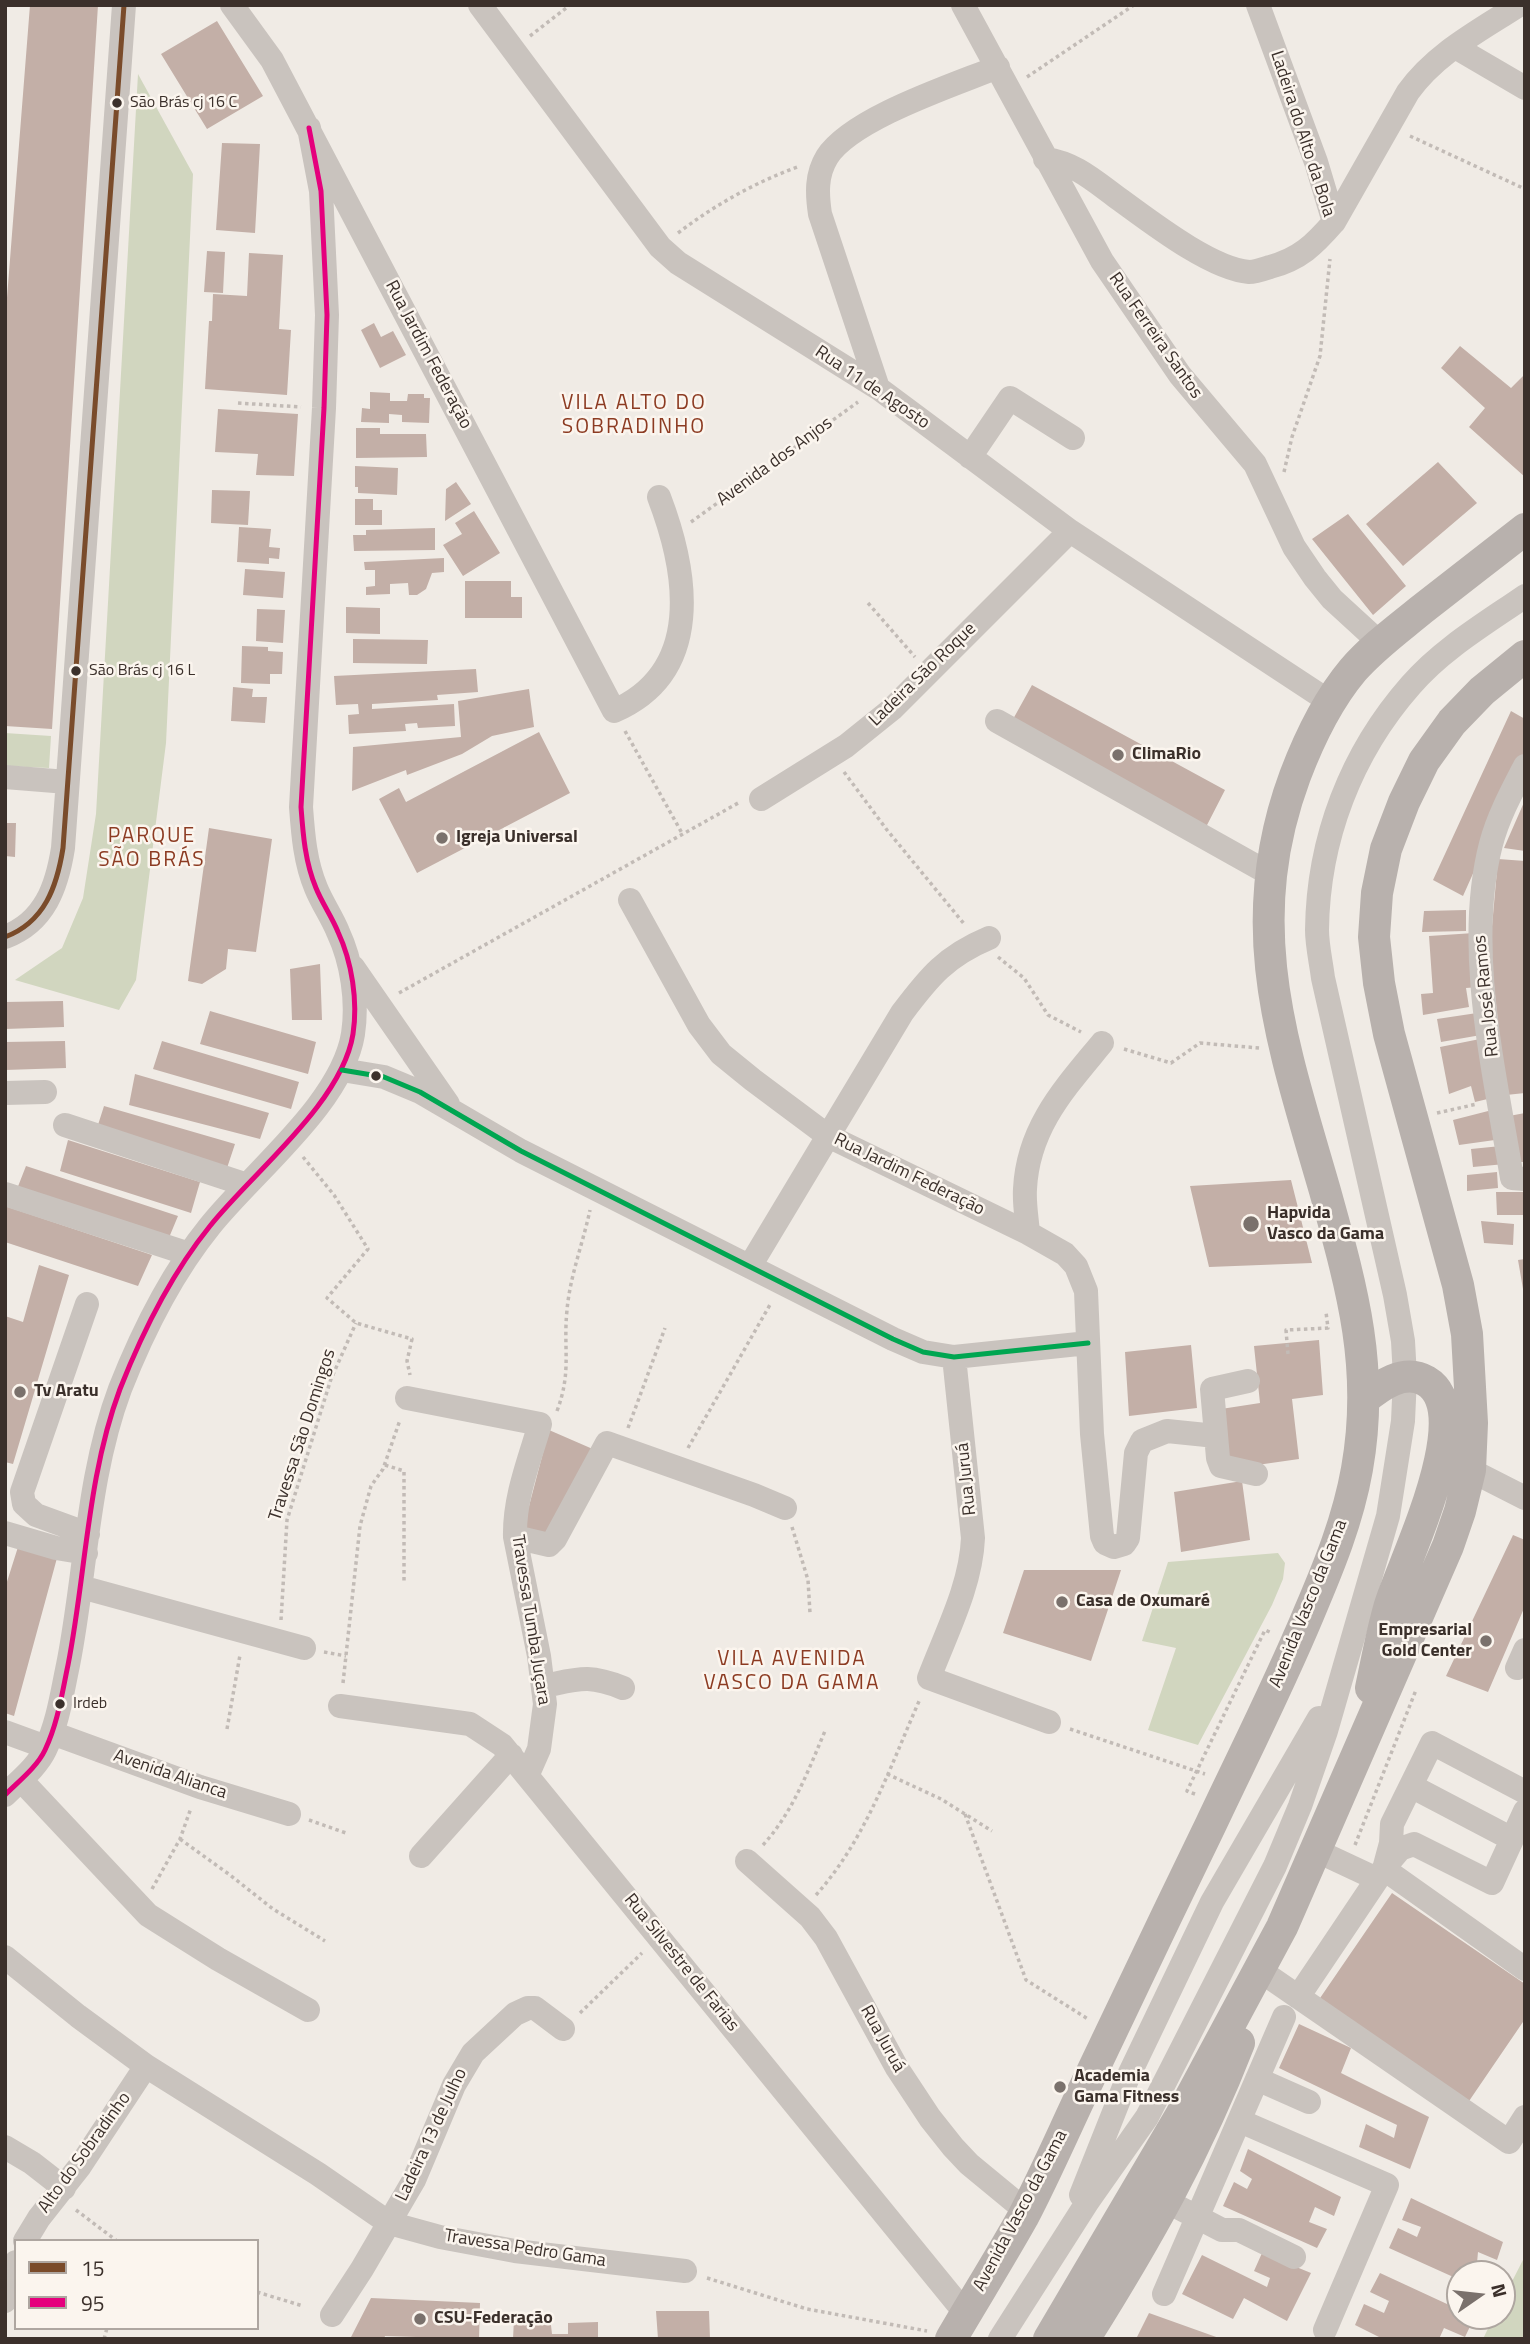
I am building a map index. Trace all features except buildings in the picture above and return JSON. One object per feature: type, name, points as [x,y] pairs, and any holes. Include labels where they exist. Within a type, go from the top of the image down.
[{"type":"main road","name":"Avenida Vasco da Gama","points":[[957,2329],[1026,2211],[1297,1641],[1337,1547],[1357,1468],[1364,1399],[1361,1345],[1354,1303],[1285,1050],[1268,953],[1270,874],[1279,829],[1292,786],[1307,745],[1330,702],[1352,671],[1380,643],[1525,529]]},
{"type":"main road","points":[[1084,2339],[1159,2213],[1215,2105],[1282,1927],[1448,1546],[1460,1511],[1470,1470],[1472,1423],[1467,1334],[1458,1285],[1389,1034],[1379,984],[1374,937],[1377,893],[1387,849],[1404,802],[1431,751],[1452,722],[1482,691],[1525,656]]},
{"type":"main road","points":[[1360,1744],[1383,1631],[1398,1580],[1427,1511],[1437,1479],[1444,1425],[1437,1391],[1419,1377],[1405,1377],[1379,1387],[1364,1399]]},
{"type":"main road","points":[[1049,2339],[1181,2115],[1282,1927]]},
{"type":"street","points":[[5,937],[33,921],[48,903],[63,848],[124,5]]},
{"type":"street","name":"Rua Jardim Federação","points":[[232,5],[272,60],[309,128],[614,711]]},
{"type":"street","name":"Rua 11 de Agosto","points":[[480,5],[660,247],[698,278],[878,388],[1070,531],[1330,702]]},
{"type":"street","name":"Rua Ferreira Santos","points":[[963,5],[1102,261],[1180,375],[1255,464],[1294,547],[1315,579],[1332,599],[1380,643]]},
{"type":"street","name":"Ladeira do Alto da Bola","points":[[1045,159],[1075,167],[1141,215],[1225,266],[1251,272],[1294,258],[1314,245],[1334,222],[1316,162],[1258,5]]},
{"type":"street","points":[[1334,222],[1419,76],[1455,47],[1519,5]]},
{"type":"street","points":[[1455,47],[1525,88]]},
{"type":"street","points":[[878,388],[820,214],[818,176],[828,155],[847,137],[880,117],[1003,78]]},
{"type":"street","points":[[308,2010],[163,1926],[13,1787],[33,1767],[49,1740],[71,1649],[105,1433],[120,1388],[160,1304],[189,1254],[228,1204],[326,1096],[342,1070],[353,1036],[355,1013],[348,961],[340,934],[308,866],[300,807],[324,408],[327,315],[321,191],[309,128]]},
{"type":"street","points":[[970,457],[1010,398],[1073,438]]},
{"type":"street","points":[[614,711],[632,703],[650,689],[674,652],[682,608],[678,560],[659,497]]},
{"type":"street","name":"Ladeira São Roque","points":[[761,799],[846,746],[892,709],[1070,531]]},
{"type":"street","points":[[1000,2339],[1147,2117],[1275,1866],[1300,1806],[1326,1731],[1388,1516],[1403,1421],[1405,1377],[1403,1341],[1395,1295],[1322,978],[1317,931],[1320,886],[1329,838],[1342,793],[1362,751],[1384,718],[1411,684],[1439,658],[1525,596]]},
{"type":"street","points":[[998,721],[1270,874]]},
{"type":"street","name":"Rua José Ramos","points":[[1525,766],[1505,805],[1491,844],[1479,934],[1486,1014],[1513,1178],[1525,1179]]},
{"type":"street","points":[[5,777],[67,782]]},
{"type":"street","name":"Rua Jardim Federação","points":[[630,900],[681,995],[721,1054],[828,1136],[1028,1233],[1065,1254],[1076,1266],[1086,1291],[1093,1447],[1102,1536],[1108,1545],[1119,1546],[1128,1538],[1136,1453],[1142,1441],[1167,1431],[1216,1436]]},
{"type":"street","points":[[750,1266],[870,1062],[923,985],[946,961],[965,948],[989,938]]},
{"type":"street","points":[[348,961],[451,1109]]},
{"type":"street","points":[[1028,1233],[1025,1189],[1036,1135],[1046,1115],[1102,1043]]},
{"type":"street","points":[[342,1070],[402,1083],[521,1151],[923,1352],[954,1357],[1088,1343]]},
{"type":"street","points":[[5,1093],[45,1092]]},
{"type":"street","points":[[65,1125],[247,1185]]},
{"type":"street","points":[[5,1194],[189,1254]]},
{"type":"street","points":[[87,1304],[22,1492],[24,1504],[36,1515],[87,1543]]},
{"type":"street","name":"Rua Juruá","points":[[929,1678],[961,1595],[972,1556],[973,1538],[954,1357]]},
{"type":"street","points":[[1248,1381],[1212,1389],[1216,1436],[1221,1466],[1256,1474]]},
{"type":"street","points":[[407,1398],[540,1424]]},
{"type":"street","name":"Travessa Tumba Juçara","points":[[528,1774],[539,1749],[544,1727],[544,1686],[514,1521],[540,1424]]},
{"type":"street","points":[[515,1537],[549,1545],[614,1445],[785,1508]]},
{"type":"street","points":[[1470,1470],[1525,1498]]},
{"type":"street","points":[[5,1534],[56,1548],[87,1543]]},
{"type":"street","points":[[82,1587],[304,1648]]},
{"type":"street","points":[[1044,2269],[1081,2196],[1128,2077],[1212,1902],[1314,1727],[1345,1664]]},
{"type":"street","points":[[544,1686],[583,1678],[601,1679],[623,1688]]},
{"type":"street","points":[[929,1678],[1049,1722]]},
{"type":"street","name":"Rua Silvestre de Farias","points":[[340,1706],[470,1724],[494,1739],[511,1755],[659,1937],[957,2329]]},
{"type":"street","name":"Avenida Alianca","points":[[5,1732],[49,1740],[289,1814]]},
{"type":"street","points":[[1380,1874],[1391,1843],[1392,1824],[1432,1743],[1525,1792]]},
{"type":"street","points":[[421,1856],[511,1755]]},
{"type":"street","points":[[1411,1786],[1512,1839]]},
{"type":"street","points":[[1298,1997],[1380,1874],[1400,1849],[1414,1844],[1492,1883],[1525,1811]]},
{"type":"street","points":[[1315,1850],[1380,1874],[1525,1969]]},
{"type":"street","name":"Rua Juruá","points":[[747,1861],[803,1909],[825,1938],[897,2068],[930,2118],[969,2164],[1026,2211]]},
{"type":"street","name":"Travessa Pedro Gama","points":[[5,1957],[146,2067],[318,2174],[389,2223],[432,2235],[515,2251],[685,2271]]},
{"type":"street","points":[[1265,1975],[1508,2142],[1525,2117]]},
{"type":"street","name":"Ladeira 13 de Julho","points":[[332,2315],[414,2180],[454,2085],[473,2053],[515,2014],[528,2008],[535,2008],[563,2029]]},
{"type":"street","points":[[1164,2294],[1284,2017]]},
{"type":"street","name":"Alto do Sobradinho","points":[[26,2239],[38,2218],[61,2191],[146,2067]]},
{"type":"street","points":[[1258,2079],[1309,2102]]},
{"type":"street","points":[[1240,2121],[1387,2185],[1325,2330]]},
{"type":"street","points":[[5,2147],[32,2163],[61,2191]]},
{"type":"street","points":[[1159,2213],[1197,2217],[1222,2230],[1239,2230],[1294,2257]]},
{"type":"street","points":[[1159,2213],[1187,2241]]},
{"type":"street","points":[[5,2301],[14,2269]]},
{"type":"path","points":[[512,51],[570,5]]},
{"type":"path","points":[[1003,78],[1079,44],[1134,5]]},
{"type":"path","points":[[1388,127],[1525,189]]},
{"type":"path","points":[[660,247],[703,214],[746,188],[828,155]]},
{"type":"path","points":[[1292,437],[1320,356],[1334,222]]},
{"type":"path","name":"Avenida dos Anjos","points":[[672,536],[878,388]]},
{"type":"path","points":[[238,403],[324,408]]},
{"type":"path","points":[[868,603],[928,673]]},
{"type":"path","points":[[614,711],[683,835]]},
{"type":"path","points":[[379,1004],[747,798],[761,799]]},
{"type":"path","points":[[1171,1063],[1200,1043],[1285,1050]]},
{"type":"path","points":[[1412,1118],[1500,1100]]},
{"type":"path","points":[[288,1140],[334,1195],[368,1249],[327,1298],[356,1323],[412,1339],[407,1361],[411,1382],[407,1398],[385,1465],[370,1486],[360,1525],[340,1706]]},
{"type":"path","points":[[540,1424],[554,1419],[564,1393],[568,1366],[566,1313],[569,1290],[594,1188]]},
{"type":"path","points":[[677,1468],[783,1283]]},
{"type":"path","points":[[1288,1354],[1286,1330],[1328,1328],[1325,1304]]},
{"type":"path","name":"Travessa São Domingos","points":[[280,1641],[287,1520],[331,1379],[356,1323]]},
{"type":"path","points":[[614,1445],[666,1328]]},
{"type":"path","points":[[385,1465],[404,1472],[404,1581]]},
{"type":"path","points":[[785,1508],[803,1557],[808,1580],[810,1614]]},
{"type":"path","points":[[227,1728],[244,1630]]},
{"type":"path","points":[[1187,1791],[1265,1630]]},
{"type":"path","points":[[803,1909],[850,1851],[929,1678]]},
{"type":"path","points":[[1355,1846],[1418,1687]]},
{"type":"path","points":[[1049,1722],[1231,1782]]},
{"type":"path","points":[[747,1861],[776,1830],[794,1802],[825,1731]]},
{"type":"path","points":[[887,1774],[942,1799],[992,1831]]},
{"type":"path","points":[[141,1908],[180,1839],[200,1787]]},
{"type":"path","points":[[289,1814],[346,1833]]},
{"type":"path","points":[[965,1814],[1026,1980],[1111,2033]]},
{"type":"path","points":[[180,1839],[273,1909],[325,1941]]},
{"type":"path","points":[[563,2029],[659,1937]]},
{"type":"path","points":[[61,2191],[99,2229],[114,2239]]},
{"type":"path","points":[[685,2271],[807,2309],[957,2329]]},
{"type":"path","points":[[259,2293],[303,2306]]},
{"type":"green space","points":[[138,74],[193,174],[166,743],[136,980],[119,1010],[15,980],[62,948],[83,898],[96,814]]},
{"type":"green space","points":[[5,733],[51,736],[49,768],[5,766]]},
{"type":"green space","points":[[1278,1553],[1285,1563],[1283,1579],[1198,1745],[1148,1730],[1176,1648],[1142,1641],[1168,1562]]},
{"type":"green space","points":[[1525,2256],[1525,2339],[1483,2339],[1487,2330],[1516,2330],[1516,2274]]},
{"type":"transit line","name":"15","points":[[5,937],[30,922],[47,901],[57,876],[63,848],[124,5]]},
{"type":"transit line","name":"95","points":[[5,1795],[42,1756],[56,1719],[74,1631],[100,1456],[120,1389],[138,1347],[159,1304],[196,1244],[228,1205],[294,1136],[332,1086],[345,1060],[353,1034],[355,1008],[350,969],[338,932],[312,878],[305,848],[301,807],[327,315],[321,191],[309,128]]},
{"type":"transit line","points":[[342,1070],[384,1077],[420,1092],[521,1151],[923,1352],[954,1357],[1088,1343]]},
{"type":"place","name":"São Brás cj 16 C","points":[[117,103]]},
{"type":"place","name":"São Brás cj 16 L","points":[[76,671]]},
{"type":"place","name":"ClimaRio","points":[[1118,755]]},
{"type":"place","name":"Igreja Universal","points":[[442,838]]},
{"type":"place","name":"Hapvida Vasco da Gama","points":[[1251,1224]]},
{"type":"place","name":"Tv Aratu","points":[[20,1392]]},
{"type":"place","name":"Casa de Oxumaré","points":[[1062,1602]]},
{"type":"place","name":"Empresarial Gold Center","points":[[1486,1641]]},
{"type":"place","name":"Irdeb","points":[[60,1704]]},
{"type":"place","name":"Academia Gama Fitness","points":[[1060,2087]]},
{"type":"place","name":"CSU-Federação","points":[[420,2319]]},
{"type":"district","name":"VILA ALTO DO SOBRADINHO","points":[[634,416]]},
{"type":"district","name":"PARQUE SÃO BRÁS","points":[[152,849]]},
{"type":"district","name":"VILA AVENIDA VASCO DA GAMA","points":[[792,1672]]}]
